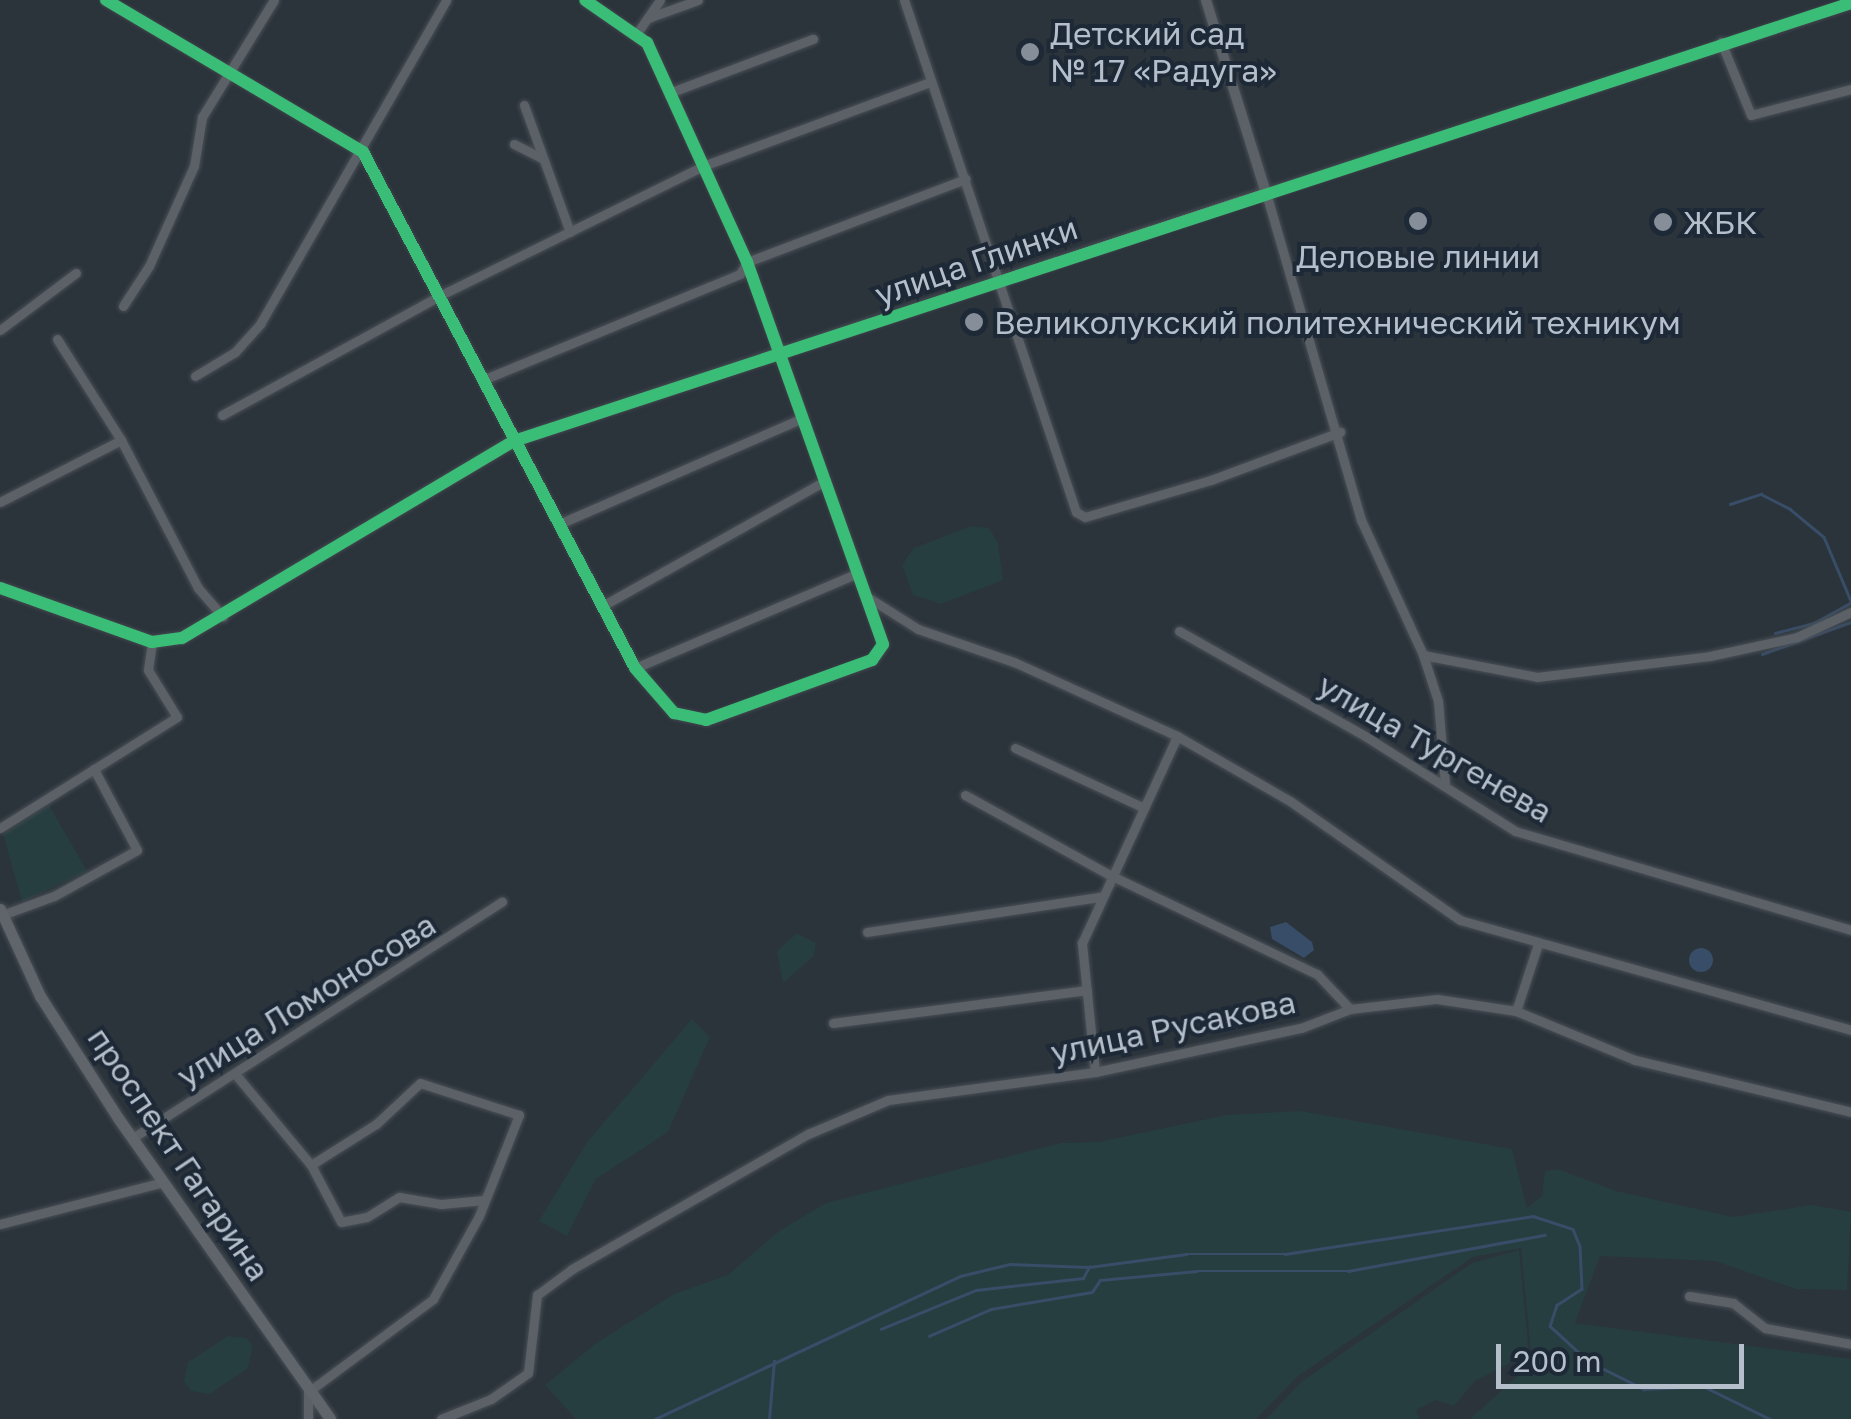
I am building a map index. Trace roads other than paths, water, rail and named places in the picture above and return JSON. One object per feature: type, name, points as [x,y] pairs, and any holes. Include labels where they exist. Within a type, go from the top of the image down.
[{"type":"main road","name":"проспект Гагарина","points":[[1,912],[40,996],[330,1419]]},
{"type":"street","points":[[106,0],[362,152],[443,294],[514,441],[635,668],[651,693],[690,720],[881,654],[868,597],[747,262],[669,92],[637,33],[585,0]]},
{"type":"street","points":[[123,306],[149,266],[194,166],[202,117],[274,0]]},
{"type":"street","points":[[195,376],[235,352],[260,324],[446,0]]},
{"type":"street","points":[[637,33],[660,0]]},
{"type":"street","points":[[648,18],[698,0]]},
{"type":"street","points":[[904,0],[1076,512],[1085,516],[1340,432]]},
{"type":"street","points":[[1206,0],[1340,432],[1361,520],[1422,655],[1438,701],[1444,784]]},
{"type":"street","name":"улица Глинки","points":[[152,642],[182,638],[224,616],[514,441],[1721,42],[1851,3]]},
{"type":"street","points":[[669,92],[813,39]]},
{"type":"street","points":[[1721,42],[1751,114],[1851,90]]},
{"type":"street","points":[[222,415],[443,294],[703,166],[930,82]]},
{"type":"street","points":[[524,105],[570,232]]},
{"type":"street","points":[[514,144],[542,158]]},
{"type":"street","points":[[485,378],[740,274],[747,262],[966,179]]},
{"type":"street","points":[[0,330],[76,273]]},
{"type":"street","points":[[57,339],[122,440],[198,588],[224,616]]},
{"type":"street","points":[[559,524],[802,418]]},
{"type":"street","points":[[0,502],[122,440]]},
{"type":"street","points":[[604,605],[825,481]]},
{"type":"street","points":[[635,668],[858,573]]},
{"type":"street","points":[[0,588],[152,642],[148,670],[177,717],[0,828]]},
{"type":"street","points":[[868,597],[918,628],[1014,662],[1178,736],[1290,801],[1460,920],[1851,1030]]},
{"type":"street","points":[[1422,655],[1537,677],[1571,674],[1745,649],[1796,637],[1851,612]]},
{"type":"street","name":"улица Тургенева","points":[[1179,630],[1444,784],[1515,832],[1851,930]]},
{"type":"street","points":[[1095,1072],[1082,943],[1099,897],[1178,736]]},
{"type":"street","points":[[1015,748],[1144,808]]},
{"type":"street","points":[[1,912],[54,896],[138,850],[94,769]]},
{"type":"street","points":[[965,794],[1112,876],[1317,974],[1350,1008]]},
{"type":"street","points":[[867,932],[1099,897]]},
{"type":"street","name":"улица Ломоносова","points":[[134,1137],[502,902]]},
{"type":"street","points":[[1516,1011],[1538,944]]},
{"type":"street","points":[[833,1024],[1087,990]]},
{"type":"street","name":"улица Русакова","points":[[441,1419],[491,1399],[528,1374],[536,1294],[845,1114],[888,1100],[1095,1072],[1301,1028],[1350,1008],[1437,999],[1516,1011],[1635,1060],[1851,1112]]},
{"type":"street","points":[[236,1074],[311,1165],[341,1222],[366,1217],[399,1196],[441,1204],[484,1200]]},
{"type":"street","points":[[308,1419],[308,1392],[433,1299],[484,1200],[520,1115],[420,1083],[376,1124],[311,1165]]},
{"type":"street","points":[[0,1224],[164,1182]]},
{"type":"street","points":[[1689,1296],[1733,1302],[1765,1328],[1851,1344]]},
{"type":"water","points":[[1286,922],[1312,942],[1314,950],[1304,958],[1272,939],[1270,927]]},
{"type":"water","points":[[1701,948],[1710,951],[1710,969],[1701,972],[1692,969],[1689,960],[1692,951]]},
{"type":"waterway","points":[[1730,504],[1761,494],[1790,509],[1824,537],[1851,601]]},
{"type":"waterway","points":[[1775,633],[1814,623],[1850,603]]},
{"type":"waterway","points":[[1762,654],[1851,622]]},
{"type":"waterway","points":[[655,1419],[960,1276],[1010,1264],[1089,1267],[1186,1254],[1285,1254],[1533,1216],[1573,1229],[1580,1246],[1582,1289],[1557,1305],[1550,1326],[1588,1361],[1644,1389],[1703,1386],[1770,1419]]},
{"type":"waterway","points":[[929,1336],[991,1309],[1092,1292],[1100,1280],[1197,1271],[1348,1271],[1545,1235]]},
{"type":"waterway","points":[[881,1329],[976,1290],[1083,1278],[1089,1267]]},
{"type":"waterway","points":[[769,1419],[774,1361]]},
{"type":"place","name":"Детский сад № 17 «Радуга»","points":[[1030,52]]},
{"type":"place","name":"Деловые линии","points":[[1418,221]]},
{"type":"place","name":"ЖБК","points":[[1663,222]]},
{"type":"place","name":"Великолукский политехнический техникум","points":[[974,322]]}]
